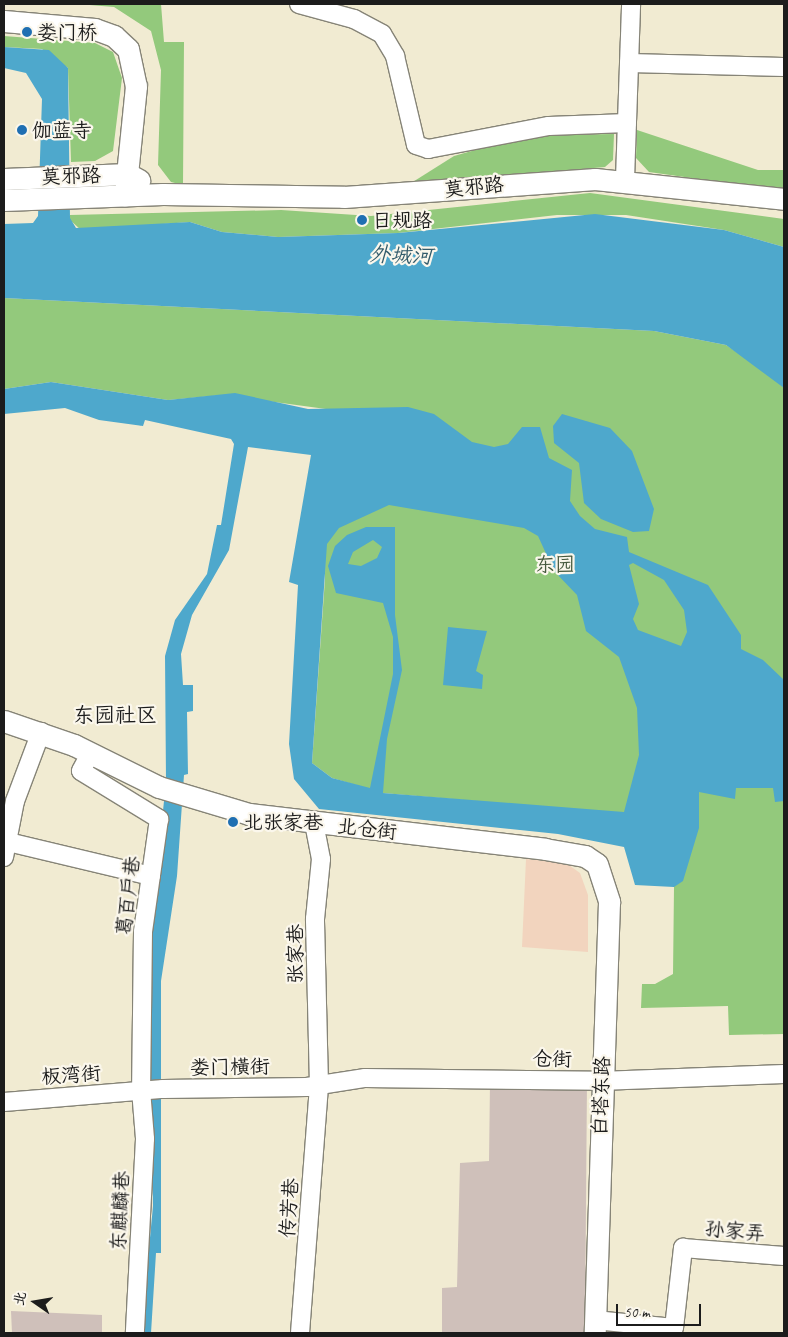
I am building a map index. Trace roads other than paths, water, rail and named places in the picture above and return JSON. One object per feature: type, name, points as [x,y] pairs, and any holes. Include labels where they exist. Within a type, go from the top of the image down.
[{"type":"main road","points":[[4,21],[95,29],[125,45],[136,78],[128,174],[124,195]]},
{"type":"main road","name":"莫邪路","points":[[4,179],[128,174],[163,194]]},
{"type":"main road","name":"莫邪路","points":[[4,200],[163,194],[344,197],[545,180],[626,179],[784,199]]},
{"type":"main road","name":"北仓街","points":[[4,721],[41,732],[159,787],[249,814],[545,849],[595,862]]},
{"type":"main road","name":"白塔东路","points":[[595,862],[609,896],[600,1081],[595,1327]]},
{"type":"street","points":[[299,4],[354,19],[382,34],[395,56],[416,145],[428,149],[549,126],[627,123]]},
{"type":"street","points":[[626,179],[631,4]]},
{"type":"street","points":[[629,63],[784,67]]},
{"type":"street","points":[[41,732],[15,801],[6,847],[152,876]]},
{"type":"street","name":"葛百户巷","points":[[90,754],[80,771],[159,819],[143,932],[151,1090]]},
{"type":"street","name":"张家巷","points":[[314,823],[320,859],[315,919],[319,1086]]},
{"type":"street","name":"仓街","points":[[319,1086],[365,1078],[600,1081],[784,1074]]},
{"type":"street","name":"娄门横街","points":[[151,1090],[319,1086]]},
{"type":"street","name":"传芳巷","points":[[300,1333],[319,1086]]},
{"type":"street","name":"板湾街","points":[[4,1102],[151,1090]]},
{"type":"street","name":"东麒麟巷","points":[[135,1333],[145,1139],[151,1090]]},
{"type":"street","name":"孙家弄","points":[[595,1327],[674,1328],[683,1248],[784,1256]]},
{"type":"water","name":"外城河","points":[[4,47],[49,50],[68,68],[70,218],[76,228],[190,222],[222,232],[278,237],[398,233],[595,214],[724,230],[784,247],[784,388],[726,345],[654,331],[4,298],[4,224],[33,223],[38,216],[42,99],[26,73],[4,68]]},
{"type":"water","points":[[51,382],[168,400],[235,393],[308,409],[408,407],[434,414],[472,442],[494,447],[508,444],[522,427],[540,427],[549,458],[572,470],[570,501],[580,516],[595,529],[627,537],[629,552],[708,585],[741,635],[741,649],[763,660],[784,680],[784,801],[775,802],[773,788],[736,788],[735,799],[699,792],[699,828],[683,881],[674,887],[635,885],[624,847],[558,834],[319,809],[294,779],[289,744],[298,585],[289,582],[311,455],[248,447],[229,550],[192,615],[181,654],[183,685],[193,685],[193,711],[187,712],[188,774],[184,775],[177,876],[161,981],[161,1253],[156,1253],[151,1333],[141,1333],[153,1206],[148,960],[166,781],[165,656],[175,620],[207,574],[217,525],[221,525],[234,444],[231,439],[145,420],[143,426],[99,420],[65,408],[4,414],[4,389]],"holes":[[[389,505],[524,528],[538,536],[554,571],[577,595],[586,631],[619,657],[637,708],[639,755],[624,812],[383,793],[387,739],[402,670],[395,615],[395,527],[366,527],[347,535],[335,546],[328,566],[336,593],[383,603],[393,637],[393,674],[370,788],[332,778],[312,763],[327,544],[339,528]],[[373,540],[382,547],[377,558],[361,566],[348,564],[353,552]],[[633,563],[664,580],[684,610],[687,632],[681,646],[638,630],[633,619],[639,604],[629,565]]]},
{"type":"water","points":[[562,414],[610,428],[632,451],[654,509],[649,531],[633,532],[601,519],[584,503],[579,463],[554,443],[553,426]]},
{"type":"water","points":[[448,627],[487,631],[476,671],[483,675],[482,689],[443,685]]},
{"type":"place","name":"娄门桥","points":[[27,32]]},
{"type":"place","name":"伽蓝寺","points":[[22,130]]},
{"type":"place","name":"日规路","points":[[362,220]]},
{"type":"place","name":"北张家巷","points":[[233,822]]},
{"type":"district","name":"东园社区","points":[[115,715]]},
{"type":"park label","name":"东园","points":[[555,564]]}]
